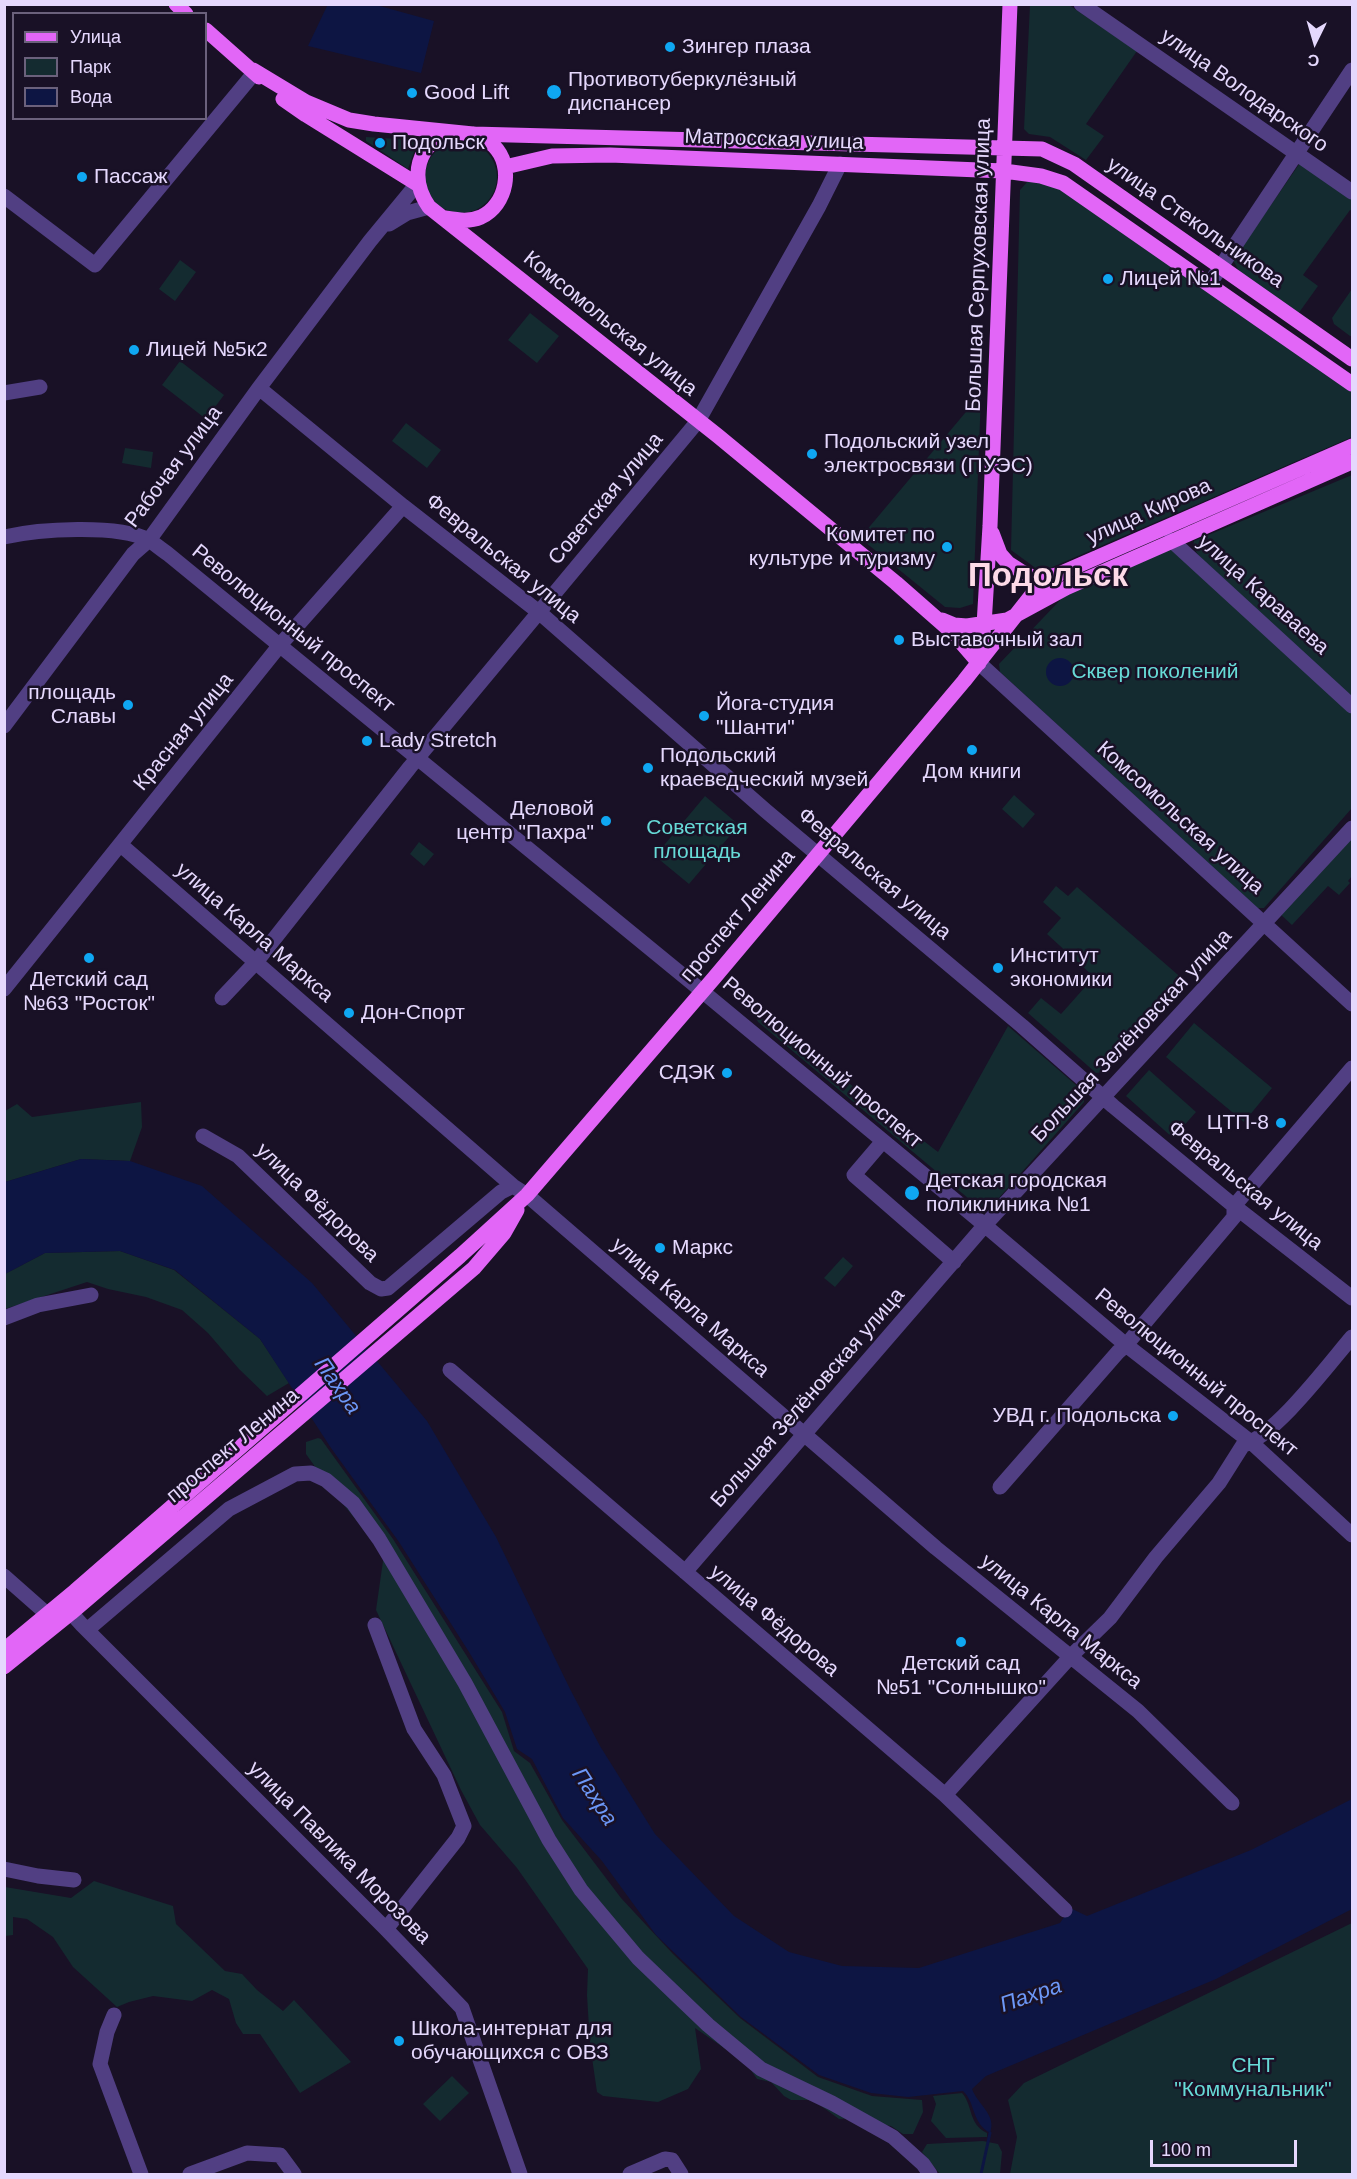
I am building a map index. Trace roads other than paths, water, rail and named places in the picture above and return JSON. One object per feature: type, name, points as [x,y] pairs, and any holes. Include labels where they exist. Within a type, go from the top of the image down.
[{"type":"main road","name":"Большая Серпуховская улица","points":[[979,663],[984,625],[990,526],[1010,4]]},
{"type":"main road","points":[[207,31],[254,71],[272,90],[306,116],[417,184]]},
{"type":"main road","points":[[254,71],[306,102],[349,120],[466,133],[494,146],[505,167],[505,187],[497,204],[483,216],[464,222],[445,218]]},
{"type":"main road","name":"Матросская улица","points":[[466,133],[811,144],[1004,147]]},
{"type":"main road","points":[[417,184],[420,160],[426,149],[446,135],[466,133]]},
{"type":"main road","name":"улица Стекольникова","points":[[1004,147],[1042,149],[1074,164],[1353,359]]},
{"type":"main road","name":"Матросская улица","points":[[505,167],[552,156],[610,155],[1004,171],[1041,176]]},
{"type":"main road","name":"улица Стекольникова","points":[[1041,176],[1063,183],[1353,384]]},
{"type":"main road","name":"Комсомольская улица","points":[[417,184],[421,196],[429,207],[698,421],[939,619],[979,663]]},
{"type":"main road","name":"улица Кирова","points":[[1017,616],[1031,596],[1059,574],[1353,446]]},
{"type":"main road","name":"улица Кирова","points":[[1017,616],[1065,588],[1353,462]]},
{"type":"main road","points":[[990,526],[1000,554],[1008,563],[1036,579],[1059,574]]},
{"type":"main road","points":[[939,619],[954,625],[984,625],[1017,616]]},
{"type":"main road","name":"проспект Ленина","points":[[4,1667],[183,1496],[460,1256],[527,1194],[702,991],[1017,616]]},
{"type":"main road","name":"проспект Ленина","points":[[4,1650],[47,1614],[66,1608],[188,1511],[474,1268],[504,1233],[527,1194]]},
{"type":"street","name":"улица Володарского","points":[[1081,4],[1353,192]]},
{"type":"street","points":[[1210,284],[1353,70]]},
{"type":"street","points":[[4,196],[95,265],[254,71]]},
{"type":"street","name":"Советская улица","points":[[222,998],[256,962],[418,758],[698,421],[819,206],[840,164]]},
{"type":"street","name":"Рабочая улица","points":[[4,726],[133,554],[149,540],[376,232],[417,184]]},
{"type":"street","name":"Рабочая улица","points":[[376,232],[407,213],[429,207]]},
{"type":"street","points":[[4,393],[40,387]]},
{"type":"street","name":"Февральская улица","points":[[259,388],[403,506],[540,613],[757,803],[1022,1026],[1103,1098],[1234,1206],[1353,1298]]},
{"type":"street","name":"Красная улица","points":[[4,989],[280,645],[403,506]]},
{"type":"street","name":"Революционный проспект","points":[[4,537],[44,530],[69,530],[114,532],[149,540],[702,991],[1126,1345],[1252,1443],[1353,1535]]},
{"type":"street","name":"улица Караваева","points":[[1171,540],[1353,706]]},
{"type":"street","name":"Комсомольская улица","points":[[979,663],[1353,1004]]},
{"type":"street","name":"Большая Зелёновская улица","points":[[684,1572],[985,1225],[1353,828]]},
{"type":"street","name":"улица Карла Маркса","points":[[121,845],[513,1186],[527,1194],[936,1548],[1138,1711],[1232,1803]]},
{"type":"street","points":[[1000,1487],[1126,1345],[1234,1217],[1234,1206],[1353,1068]]},
{"type":"street","name":"улица Фёдорова","points":[[203,1136],[238,1156],[370,1283],[381,1289],[388,1288],[501,1192],[513,1186]]},
{"type":"street","points":[[883,1141],[854,1175],[954,1262]]},
{"type":"street","points":[[4,1318],[38,1305],[91,1295]]},
{"type":"street","points":[[945,1795],[1071,1656],[1110,1618],[1156,1557],[1219,1483],[1243,1445],[1252,1443],[1275,1425],[1353,1337]]},
{"type":"street","name":"улица Фёдорова","points":[[450,1370],[945,1795],[1065,1910]]},
{"type":"street","points":[[87,1630],[229,1509],[295,1474],[311,1473],[326,1480],[352,1503],[379,1539],[465,1683],[549,1840],[581,1890],[638,1958],[708,2025],[761,2069],[832,2103],[893,2137],[923,2164],[930,2175]]},
{"type":"street","points":[[4,1576],[47,1614]]},
{"type":"street","name":"улица Павлика Морозова","points":[[66,1608],[462,2008],[520,2175]]},
{"type":"street","points":[[375,1625],[414,1730],[444,1775],[464,1826],[458,1838],[386,1929]]},
{"type":"street","points":[[4,1869],[74,1880]]},
{"type":"street","points":[[114,2015],[106,2032],[100,2064],[141,2175]]},
{"type":"street","points":[[190,2175],[247,2153],[280,2155],[294,2175]]},
{"type":"street","points":[[630,2175],[665,2159],[672,2160],[681,2175]]},
{"type":"water","points":[[328,4],[376,5],[434,21],[421,73],[308,46]]},
{"type":"water","points":[[1060,658],[1070,662],[1074,672],[1070,682],[1060,686],[1050,682],[1046,672],[1050,662]]},
{"type":"water","name":"Пахра","points":[[81,1159],[130,1161],[202,1186],[312,1283],[427,1421],[496,1537],[600,1746],[655,1834],[734,1916],[789,1952],[842,1966],[919,1968],[1060,1923],[1070,1908],[1087,1916],[1251,1850],[1352,1799],[1352,1909],[1216,1979],[986,2076],[972,2089],[989,2115],[990,2133],[980,2123],[963,2091],[908,2097],[871,2093],[819,2075],[741,2017],[656,1935],[602,1861],[563,1818],[532,1759],[517,1749],[505,1712],[469,1652],[399,1542],[331,1448],[260,1339],[175,1270],[120,1251],[45,1253],[5,1274],[5,1182]]},
{"type":"waterway","points":[[981,2174],[990,2133]]},
{"type":"place","name":"Зингер плаза","points":[[670,47]]},
{"type":"place","name":"Противотуберкулёзный диспансер","points":[[554,92]]},
{"type":"place","name":"Good Lift","points":[[412,93]]},
{"type":"place","name":"Подольск","points":[[380,143]]},
{"type":"place","name":"Пассаж","points":[[82,177]]},
{"type":"place","name":"Лицeй №1","points":[[1108,279]]},
{"type":"place","name":"Лицей №5к2","points":[[134,350]]},
{"type":"place","name":"Подольский узел электросвязи (ПУЭС)","points":[[812,454]]},
{"type":"place","name":"Комитет по культуре и туризму","points":[[947,547]]},
{"type":"place","name":"Выставочный зал","points":[[899,640]]},
{"type":"place","name":"площадь Славы","points":[[128,705]]},
{"type":"place","name":"Йога-студия \"Шанти\"","points":[[704,716]]},
{"type":"place","name":"Lady Stretch","points":[[367,741]]},
{"type":"place","name":"Дом книги","points":[[972,750]]},
{"type":"place","name":"Подольский краеведческий музей","points":[[648,768]]},
{"type":"place","name":"Деловой центр \"Пахра\"","points":[[606,821]]},
{"type":"place","name":"Детский сад №63 \"Росток\"","points":[[89,958]]},
{"type":"place","name":"Институт экономики","points":[[998,968]]},
{"type":"place","name":"Дон-Спорт","points":[[349,1013]]},
{"type":"place","name":"СДЭК","points":[[727,1073]]},
{"type":"place","name":"ЦТП-8","points":[[1281,1123]]},
{"type":"place","name":"Детская городская поликлиника №1","points":[[912,1193]]},
{"type":"place","name":"Маркс","points":[[660,1248]]},
{"type":"place","name":"УВД г. Подольска","points":[[1173,1416]]},
{"type":"place","name":"Детский сад №51 \"Солнышко\"","points":[[961,1642]]},
{"type":"place","name":"Школа-интернат для обучающихся с ОВЗ","points":[[399,2041]]},
{"type":"district","name":"Подольск","points":[[1048,577]]},
{"type":"park label","name":"Сквер поколений","points":[[1155,672]]},
{"type":"park label","name":"Советская площадь","points":[[697,840]]},
{"type":"park label","name":"СНТ \"Коммунальник\"","points":[[1253,2078]]}]
